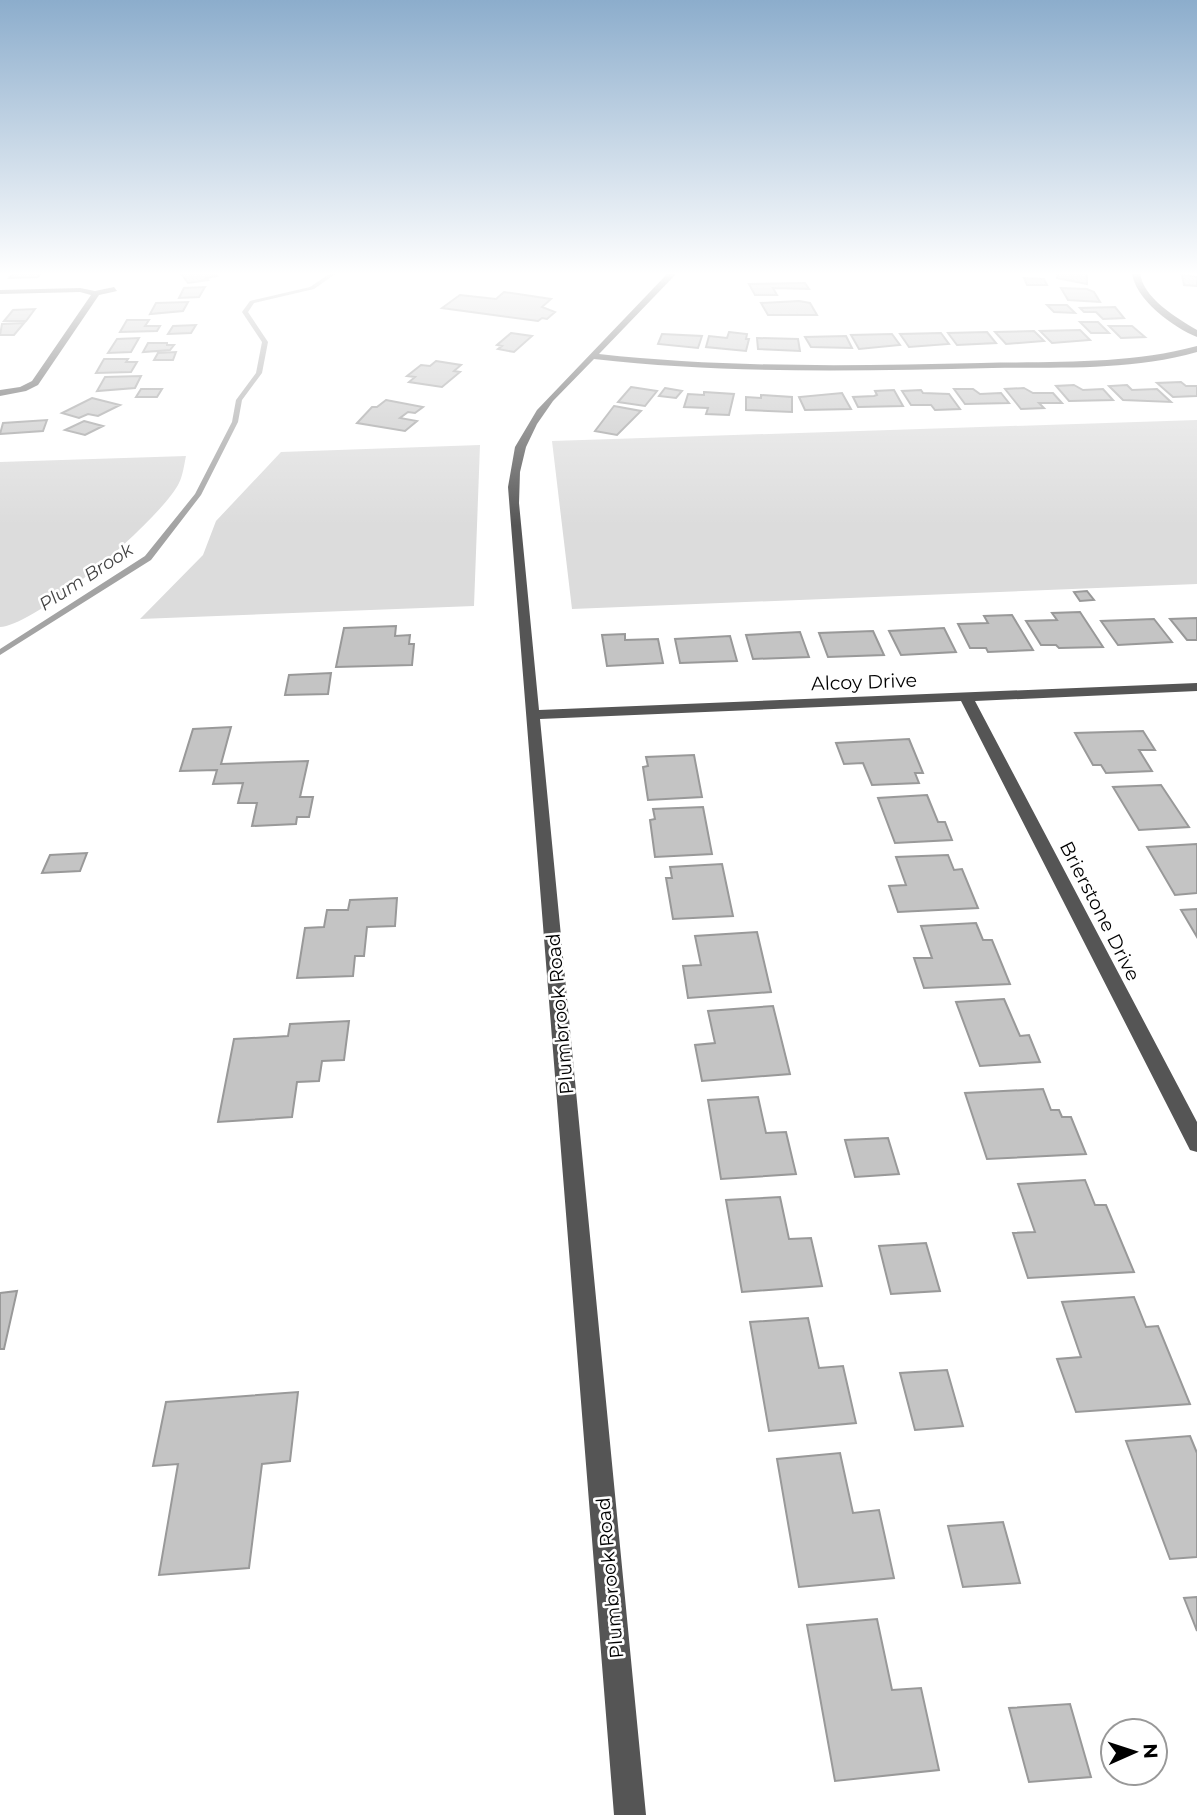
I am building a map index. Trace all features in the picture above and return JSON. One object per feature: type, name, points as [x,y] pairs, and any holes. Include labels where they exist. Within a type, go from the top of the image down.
[{"type":"street","points":[[0,393],[23,389],[35,383],[53,357]]},
{"type":"street","name":"Plumbrook Road","points":[[590,357],[533,420],[521,439],[513,475],[513,503],[630,1815]]},
{"type":"street","points":[[598,357],[700,367],[808,369],[1146,360],[1161,357]]},
{"type":"street","name":"Alcoy Drive","points":[[533,715],[1197,687]]},
{"type":"street","name":"Brierstone Drive","points":[[966,698],[1197,1143]]},
{"type":"shaded area","points":[[1197,420],[1197,584],[572,609],[552,441]]},
{"type":"shaded area","points":[[480,445],[474,606],[140,619],[203,555],[216,521],[281,452]]},
{"type":"shaded area","points":[[186,456],[180,480],[168,499],[125,543],[42,609],[18,622],[0,627],[0,462]]},
{"type":"building","points":[[156,357],[174,357],[173,360],[154,360]]},
{"type":"building","points":[[104,359],[128,359],[126,362],[137,362],[131,372],[96,373]]},
{"type":"building","points":[[436,361],[461,365],[454,371],[460,372],[442,387],[409,382],[415,377],[407,376],[421,365],[430,366]]},
{"type":"building","points":[[141,376],[135,388],[97,391],[105,377]]},
{"type":"building","points":[[1181,382],[1186,386],[1197,386],[1197,396],[1173,397],[1157,383]]},
{"type":"building","points":[[1074,385],[1083,390],[1103,389],[1113,400],[1069,401],[1056,386]]},
{"type":"building","points":[[1127,385],[1132,390],[1157,389],[1171,402],[1123,400],[1109,386]]},
{"type":"building","points":[[631,387],[657,391],[645,406],[618,402]]},
{"type":"building","points":[[665,388],[682,391],[676,398],[659,396]]},
{"type":"building","points":[[1024,388],[1033,393],[1053,393],[1062,403],[1039,403],[1044,408],[1021,409],[1005,389]]},
{"type":"building","points":[[141,389],[162,389],[157,397],[136,397]]},
{"type":"building","points":[[954,389],[973,389],[980,394],[1001,393],[1009,403],[965,404]]},
{"type":"building","points":[[894,390],[903,406],[858,407],[853,397],[874,396],[877,395],[875,391]]},
{"type":"building","points":[[921,390],[923,393],[949,394],[960,409],[935,410],[931,405],[911,405],[902,391]]},
{"type":"building","points":[[704,392],[734,394],[729,415],[706,414],[708,408],[684,407],[688,394],[704,395]]},
{"type":"building","points":[[842,393],[851,409],[805,410],[799,397]]},
{"type":"building","points":[[761,395],[792,397],[792,412],[746,410],[746,397],[761,398]]},
{"type":"building","points":[[92,398],[120,405],[98,416],[88,414],[79,418],[62,413]]},
{"type":"building","points":[[386,400],[423,407],[400,418],[417,421],[405,431],[357,423],[372,407],[377,407]]},
{"type":"building","points":[[614,406],[641,411],[617,435],[595,431]]},
{"type":"building","points":[[47,420],[43,431],[0,434],[3,423]]},
{"type":"building","points":[[84,421],[103,426],[85,435],[65,430]]},
{"type":"building","points":[[1087,591],[1094,600],[1080,601],[1074,592]]},
{"type":"building","points":[[1080,612],[1103,647],[1059,648],[1056,645],[1041,645],[1026,621],[1057,620],[1052,613]]},
{"type":"building","points":[[1012,615],[1033,650],[988,652],[986,648],[970,648],[958,624],[988,623],[984,616]]},
{"type":"building","points":[[1197,618],[1197,640],[1187,640],[1170,619]]},
{"type":"building","points":[[1154,619],[1172,642],[1118,645],[1101,621]]},
{"type":"building","points":[[396,626],[395,636],[410,635],[409,644],[414,644],[412,665],[336,667],[344,628]]},
{"type":"building","points":[[944,628],[956,652],[901,655],[889,631]]},
{"type":"building","points":[[873,631],[884,655],[828,657],[819,633]]},
{"type":"building","points":[[800,632],[809,657],[753,659],[746,635]]},
{"type":"building","points":[[625,634],[625,640],[658,639],[663,663],[607,666],[602,635]]},
{"type":"building","points":[[730,636],[737,661],[680,663],[675,639]]},
{"type":"building","points":[[331,673],[328,694],[285,695],[289,675]]},
{"type":"building","points":[[231,727],[221,764],[308,761],[300,797],[313,797],[309,817],[297,817],[296,824],[252,826],[257,803],[238,803],[243,783],[213,784],[217,770],[180,771],[193,729]]},
{"type":"building","points":[[1143,731],[1155,750],[1139,750],[1152,771],[1106,773],[1101,765],[1093,765],[1075,733]]},
{"type":"building","points":[[909,739],[923,773],[915,773],[919,783],[872,785],[863,763],[844,764],[836,743]]},
{"type":"building","points":[[694,755],[702,797],[648,800],[643,767],[648,766],[646,757]]},
{"type":"building","points":[[1161,785],[1189,827],[1139,830],[1113,787]]},
{"type":"building","points":[[927,795],[938,822],[945,822],[952,840],[895,843],[878,798]]},
{"type":"building","points":[[703,807],[712,854],[655,857],[650,820],[655,819],[653,809]]},
{"type":"building","points":[[1197,844],[1197,893],[1175,895],[1147,847]]},
{"type":"building","points":[[87,853],[80,871],[42,873],[50,855]]},
{"type":"building","points":[[948,855],[954,870],[962,869],[978,908],[898,912],[889,886],[906,885],[896,857]]},
{"type":"building","points":[[722,864],[733,916],[673,919],[666,878],[672,878],[670,867]]},
{"type":"building","points":[[397,898],[395,926],[367,927],[364,956],[355,956],[353,976],[297,978],[305,928],[324,927],[327,910],[348,910],[350,900]]},
{"type":"building","points":[[1197,909],[1197,937],[1181,910]]},
{"type":"building","points":[[976,923],[983,940],[992,940],[1010,984],[924,988],[914,958],[932,958],[921,926]]},
{"type":"building","points":[[757,932],[771,992],[688,998],[683,966],[701,965],[695,936]]},
{"type":"building","points":[[1004,999],[1020,1036],[1029,1035],[1040,1062],[980,1066],[956,1002]]},
{"type":"building","points":[[773,1006],[790,1074],[702,1081],[695,1045],[715,1043],[708,1011]]},
{"type":"building","points":[[349,1021],[344,1060],[322,1061],[319,1081],[297,1082],[292,1117],[218,1122],[234,1039],[288,1036],[290,1024]]},
{"type":"building","points":[[1043,1089],[1051,1110],[1059,1110],[1062,1117],[1071,1117],[1086,1154],[987,1159],[965,1093]]},
{"type":"building","points":[[758,1097],[766,1133],[786,1132],[796,1174],[721,1179],[708,1100]]},
{"type":"building","points":[[888,1138],[899,1174],[855,1177],[845,1140]]},
{"type":"building","points":[[1085,1180],[1095,1205],[1106,1205],[1134,1272],[1028,1278],[1013,1233],[1035,1232],[1018,1184]]},
{"type":"building","points":[[780,1197],[789,1239],[811,1238],[822,1286],[742,1292],[726,1200]]},
{"type":"building","points":[[926,1243],[940,1291],[891,1294],[879,1246]]},
{"type":"building","points":[[17,1291],[4,1349],[0,1349],[0,1293]]},
{"type":"building","points":[[1134,1297],[1146,1327],[1158,1326],[1190,1404],[1076,1412],[1057,1359],[1081,1357],[1062,1302]]},
{"type":"building","points":[[808,1318],[819,1368],[843,1366],[856,1423],[769,1431],[750,1322]]},
{"type":"building","points":[[947,1370],[963,1426],[915,1430],[900,1373]]},
{"type":"building","points":[[298,1392],[290,1461],[262,1464],[249,1568],[159,1575],[178,1464],[153,1466],[166,1402]]},
{"type":"building","points":[[1190,1436],[1197,1453],[1197,1557],[1170,1559],[1126,1441]]},
{"type":"building","points":[[840,1453],[853,1513],[879,1510],[894,1578],[799,1587],[777,1459]]},
{"type":"building","points":[[1003,1522],[1020,1583],[963,1587],[948,1526]]},
{"type":"building","points":[[1197,1597],[1197,1631],[1184,1598]]},
{"type":"building","points":[[877,1619],[892,1690],[921,1688],[939,1770],[835,1781],[807,1625]]},
{"type":"building","points":[[1070,1704],[1091,1777],[1029,1782],[1009,1708]]},
{"type":"waterway","name":"Plum Brook","points":[[0,653],[148,558],[198,495],[235,422],[239,400],[259,373],[262,357]]}]
